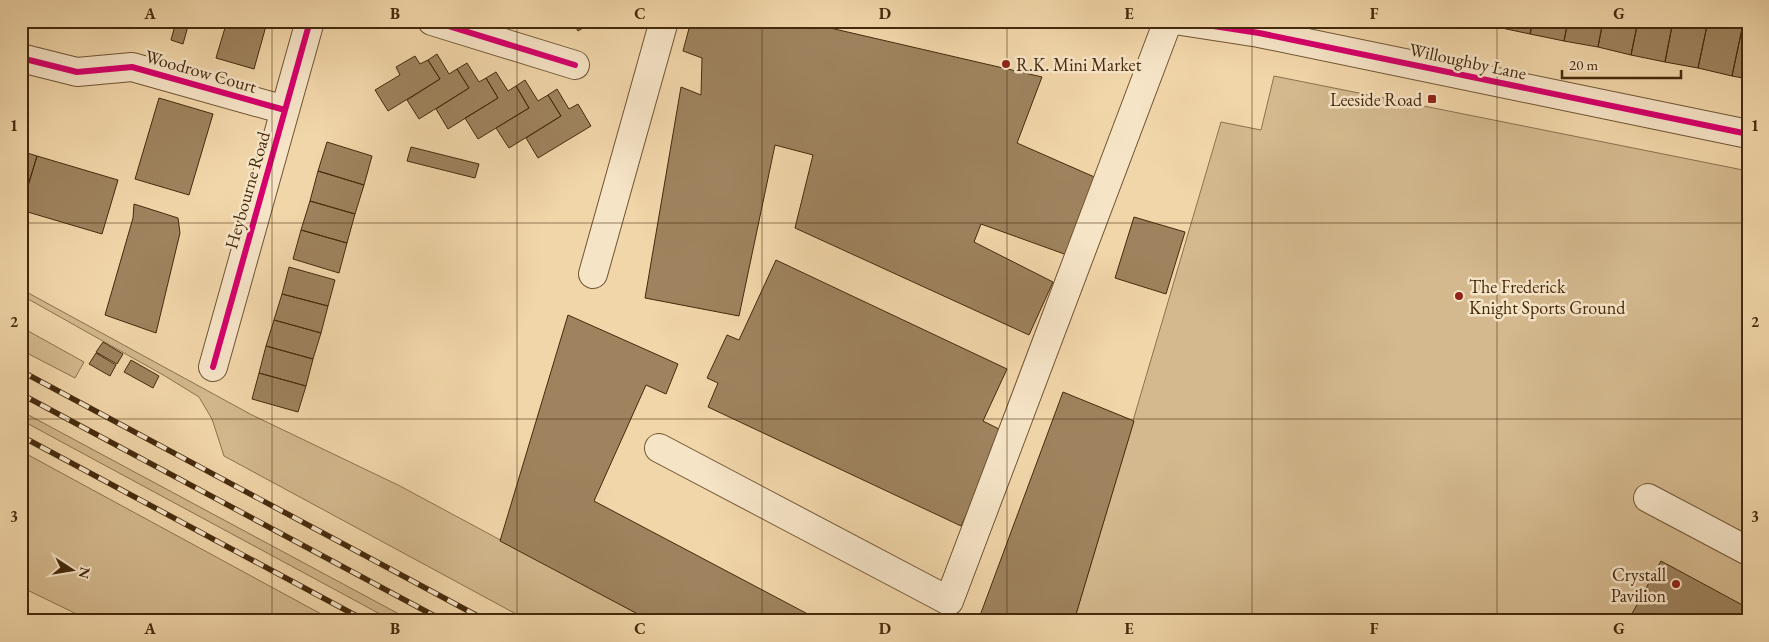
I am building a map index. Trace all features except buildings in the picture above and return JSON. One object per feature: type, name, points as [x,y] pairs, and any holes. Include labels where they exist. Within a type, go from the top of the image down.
[{"type":"street","name":"Heybourne Road","points":[[213,367],[310,21]]},
{"type":"street","points":[[432,21],[575,66]]},
{"type":"street","points":[[593,274],[664,21]]},
{"type":"street","points":[[659,448],[949,602],[1168,21]]},
{"type":"street","name":"Willoughby Lane","points":[[1181,21],[1259,33],[1748,134]]},
{"type":"street","name":"Woodrow Court","points":[[21,58],[77,72],[132,67],[285,110]]},
{"type":"street","points":[[1648,498],[1748,551]]},
{"type":"shaded area","name":"The Frederick Knight Sports Ground","points":[[1274,76],[1748,171],[1748,621],[1074,621],[1221,122],[1261,130]]},
{"type":"shaded area","points":[[21,289],[252,415],[400,486],[651,621],[529,621],[224,456],[212,419],[199,397],[21,295]]},
{"type":"shaded area","points":[[21,327],[84,362],[75,378],[21,350]]},
{"type":"shaded area","points":[[21,411],[412,621],[393,621],[21,420]]},
{"type":"shaded area","points":[[21,451],[334,621],[91,621],[21,587]]},
{"type":"railway","points":[[21,371],[487,621]]},
{"type":"railway","points":[[21,394],[444,621]]},
{"type":"railway","points":[[21,436],[366,621]]},
{"type":"cycle path","points":[[213,367],[310,21]]},
{"type":"cycle path","points":[[432,21],[575,65]]},
{"type":"cycle path","points":[[1181,21],[1259,33],[1748,134]]},
{"type":"cycle path","points":[[21,58],[77,72],[132,67],[285,110]]},
{"type":"place","name":"R.K. Mini Market","points":[[1006,64]]},
{"type":"place","name":"Leeside Road","points":[[1432,99]]},
{"type":"place","name":"The Frederick Knight Sports Ground","points":[[1459,296]]},
{"type":"place","name":"Crystall Pavilion","points":[[1676,584]]}]
